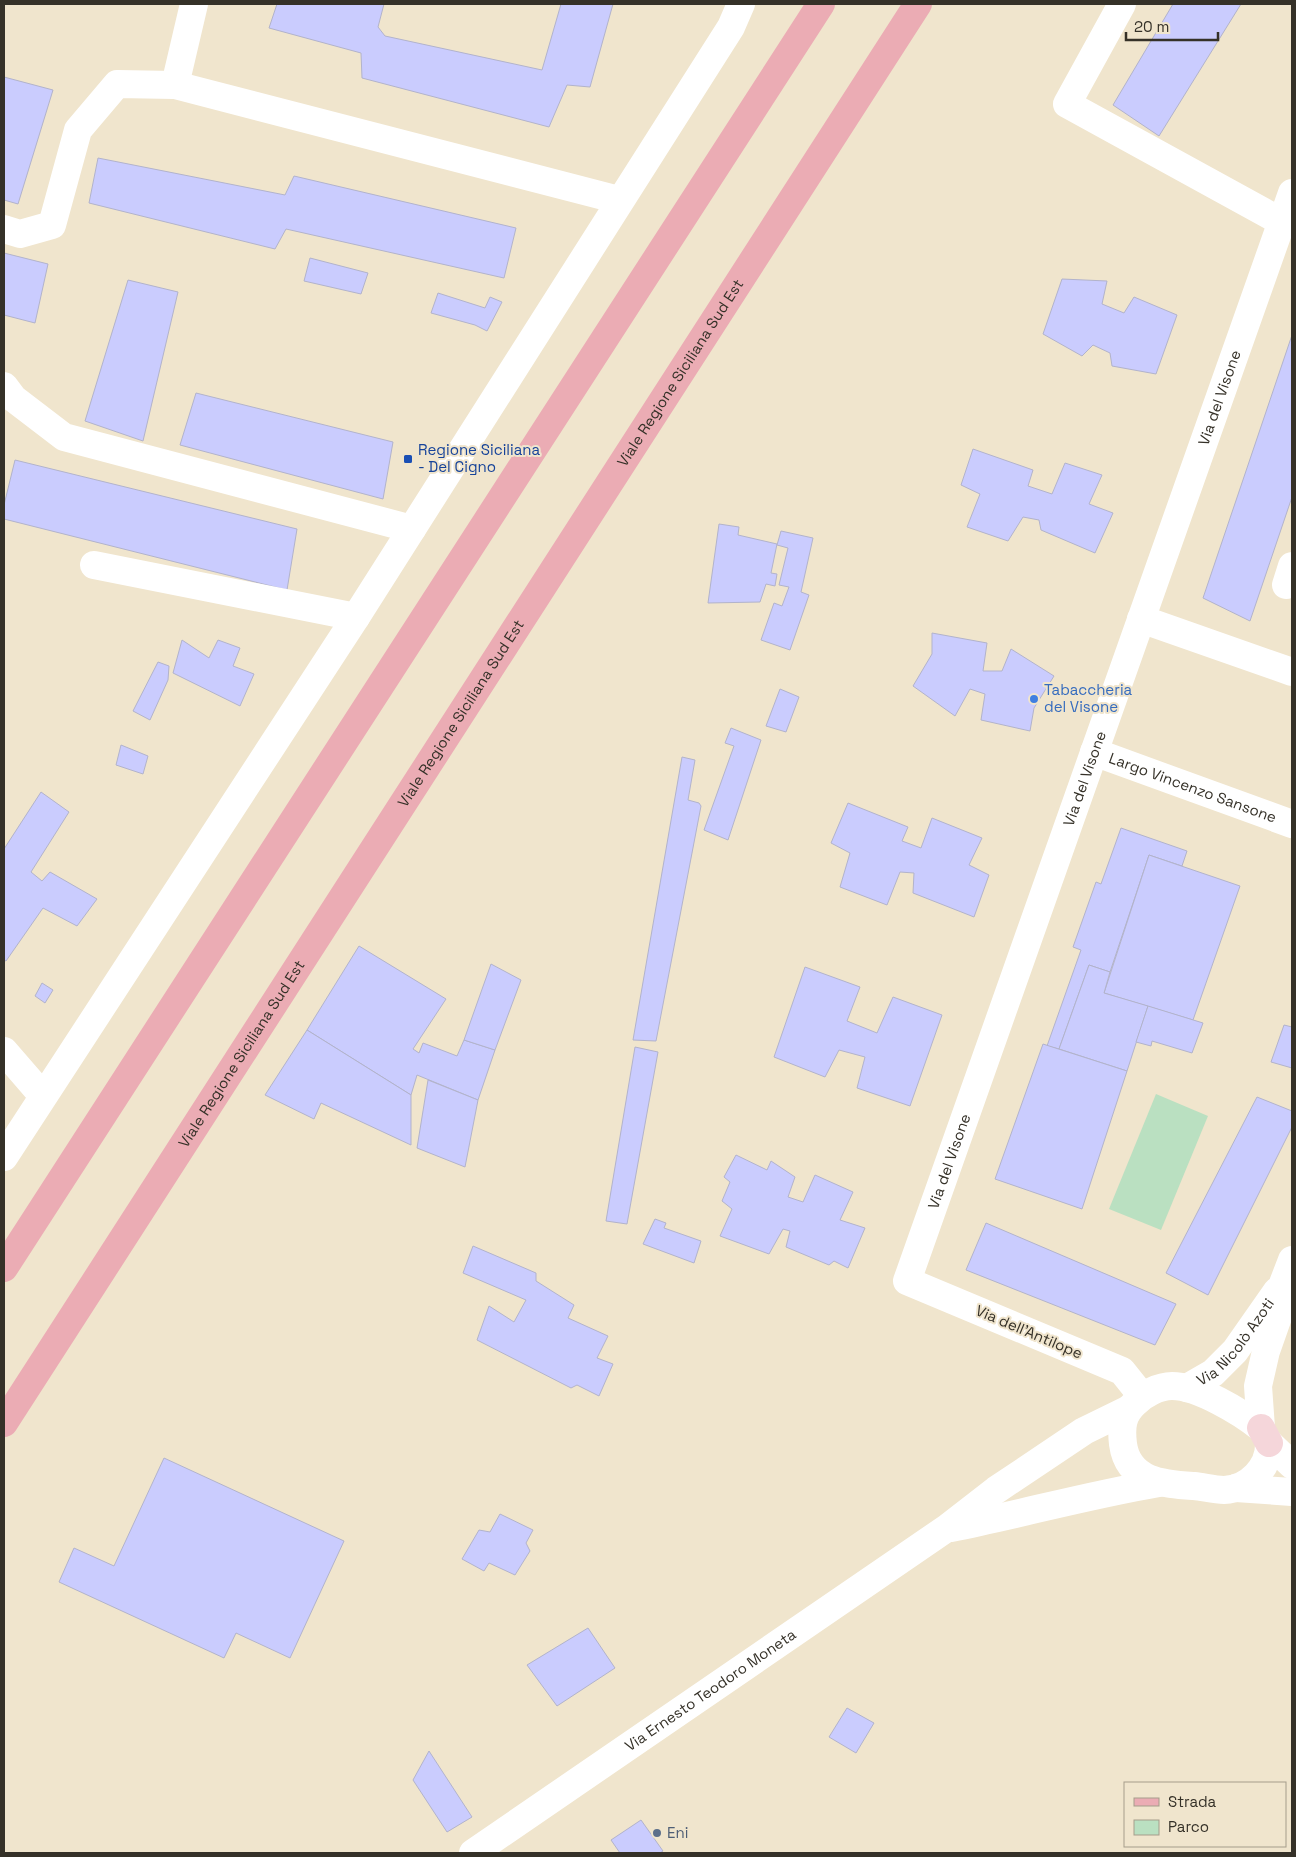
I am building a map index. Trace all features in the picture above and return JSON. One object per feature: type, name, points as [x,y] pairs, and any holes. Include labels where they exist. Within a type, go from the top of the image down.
[{"type":"main road","points":[[4,1268],[821,4]]},
{"type":"main road","name":"Viale Regione Siciliana Sud Est","points":[[4,1423],[918,4]]},
{"type":"street","points":[[175,85],[194,4]]},
{"type":"street","points":[[4,1156],[356,617],[619,200],[731,27],[741,4]]},
{"type":"street","points":[[1122,4],[1066,104],[1282,222]]},
{"type":"street","points":[[4,229],[20,234],[52,225],[78,130],[117,84],[175,85],[619,200]]},
{"type":"street","name":"Via del Visone","points":[[907,1280],[1292,193]]},
{"type":"street","points":[[4,386],[13,398],[64,437],[412,529]]},
{"type":"street","points":[[94,565],[356,617]]},
{"type":"street","points":[[1141,619],[1292,672]]},
{"type":"street","name":"Largo Vincenzo Sansone","points":[[1094,752],[1292,824]]},
{"type":"street","points":[[4,1051],[43,1096]]},
{"type":"street","points":[[1282,1286],[1292,1260]]},
{"type":"street","name":"Via dell'Antilope","points":[[907,1280],[1122,1371],[1135,1403]]},
{"type":"street","name":"Via Nicolò Azoti","points":[[1187,1388],[1213,1373],[1235,1352],[1270,1299],[1282,1286]]},
{"type":"street","name":"Via Nicolò Azoti","points":[[1265,1435],[1258,1386],[1266,1351],[1279,1314],[1282,1286]]},
{"type":"street","points":[[1292,1465],[1248,1417],[1187,1388],[1172,1386],[1135,1403],[1122,1426],[1123,1447],[1136,1471],[1159,1483],[1224,1490],[1236,1488],[1292,1492]]},
{"type":"street","name":"Via Ernesto Teodoro Moneta","points":[[473,1853],[947,1528],[996,1490],[1084,1431],[1135,1403]]},
{"type":"street","points":[[1236,1488],[1250,1482],[1262,1469],[1269,1456],[1265,1435]]},
{"type":"street","name":"Via Ernesto Teodoro Moneta","points":[[947,1528],[1003,1518],[1099,1494],[1159,1483]]},
{"type":"green space","points":[[1156,1094],[1208,1116],[1161,1230],[1109,1209]]},
{"type":"building","points":[[277,4],[384,4],[378,27],[385,36],[542,70],[561,4],[613,4],[590,87],[567,85],[549,127],[362,78],[361,53],[269,28]]},
{"type":"building","points":[[1173,4],[1241,4],[1159,136],[1113,105]]},
{"type":"building","points":[[4,77],[53,90],[18,204],[4,200]]},
{"type":"building","points":[[98,158],[285,195],[294,176],[516,228],[504,278],[286,229],[275,249],[89,203]]},
{"type":"building","points":[[4,253],[48,264],[35,323],[4,315]]},
{"type":"building","points":[[310,258],[368,273],[361,294],[304,281]]},
{"type":"building","points":[[1062,279],[1107,281],[1102,304],[1124,313],[1134,297],[1177,315],[1156,374],[1112,366],[1110,353],[1093,345],[1082,356],[1043,334]]},
{"type":"building","points":[[128,280],[178,292],[143,441],[85,421]]},
{"type":"building","points":[[438,293],[485,308],[490,297],[502,302],[487,331],[475,325],[431,313]]},
{"type":"building","points":[[1292,335],[1292,497],[1250,621],[1203,598]]},
{"type":"building","points":[[196,393],[393,442],[383,499],[180,445]]},
{"type":"building","points":[[973,449],[1033,470],[1028,486],[1052,494],[1065,463],[1102,475],[1089,504],[1113,513],[1095,553],[1041,530],[1039,520],[1023,517],[1008,541],[967,527],[980,494],[961,485]]},
{"type":"building","points":[[15,460],[297,529],[287,590],[4,519],[4,505]]},
{"type":"building","points":[[719,524],[739,527],[738,535],[777,544],[771,573],[777,574],[775,586],[766,584],[760,602],[708,603]]},
{"type":"building","points":[[781,531],[813,538],[801,592],[809,595],[790,650],[761,640],[774,603],[782,606],[789,587],[779,585],[788,548],[777,545]]},
{"type":"building","points":[[932,633],[987,643],[983,671],[1002,671],[1011,649],[1054,676],[1034,708],[1030,731],[981,720],[985,694],[970,689],[955,716],[913,686],[932,654]]},
{"type":"building","points":[[182,640],[209,658],[218,640],[240,648],[233,666],[254,674],[240,706],[173,673]]},
{"type":"building","points":[[158,662],[169,666],[168,680],[150,720],[133,711]]},
{"type":"building","points":[[780,689],[799,697],[786,732],[766,726]]},
{"type":"building","points":[[731,728],[761,740],[728,840],[704,830],[734,746],[725,743]]},
{"type":"building","points":[[121,745],[148,756],[143,774],[116,765]]},
{"type":"building","points":[[682,757],[695,760],[688,800],[699,803],[701,806],[656,1041],[633,1040]]},
{"type":"building","points":[[41,792],[69,812],[31,872],[42,881],[50,872],[97,899],[77,926],[43,908],[6,961],[4,960],[4,849]]},
{"type":"building","points":[[848,803],[908,827],[902,841],[921,848],[932,818],[982,838],[969,865],[989,875],[974,917],[913,893],[914,873],[900,872],[887,905],[840,887],[850,853],[831,843]]},
{"type":"building","points":[[1121,828],[1187,851],[1182,866],[1149,855],[1110,972],[1089,965],[1059,1049],[1047,1046],[1081,950],[1073,947],[1096,882],[1101,884]]},
{"type":"building","points":[[1149,855],[1240,886],[1193,1020],[1104,993]]},
{"type":"building","points":[[359,946],[446,999],[413,1049],[419,1053],[423,1043],[457,1056],[464,1040],[495,1050],[478,1100],[417,1075],[411,1095],[307,1030]]},
{"type":"building","points":[[491,964],[521,980],[495,1050],[464,1040]]},
{"type":"building","points":[[1089,965],[1110,972],[1104,993],[1148,1006],[1127,1071],[1059,1049]]},
{"type":"building","points":[[805,967],[860,987],[847,1021],[877,1033],[893,997],[942,1015],[910,1106],[857,1088],[865,1057],[839,1050],[825,1077],[774,1057]]},
{"type":"building","points":[[42,983],[53,990],[45,1003],[35,996]]},
{"type":"building","points":[[1148,1006],[1203,1023],[1192,1053],[1152,1041],[1151,1046],[1136,1042]]},
{"type":"building","points":[[1284,1025],[1292,1027],[1292,1068],[1271,1062]]},
{"type":"building","points":[[307,1030],[411,1095],[411,1145],[321,1103],[314,1119],[265,1095]]},
{"type":"building","points":[[1043,1044],[1127,1071],[1082,1209],[995,1179]]},
{"type":"building","points":[[635,1047],[658,1052],[627,1224],[606,1221]]},
{"type":"building","points":[[428,1080],[478,1100],[465,1167],[417,1148]]},
{"type":"building","points":[[1257,1097],[1292,1111],[1292,1127],[1208,1295],[1166,1273]]},
{"type":"building","points":[[736,1155],[767,1170],[771,1161],[795,1177],[788,1197],[803,1202],[815,1175],[853,1192],[840,1220],[865,1228],[848,1268],[834,1261],[829,1265],[786,1247],[790,1231],[783,1229],[769,1254],[720,1236],[732,1209],[722,1201],[730,1182],[724,1177]]},
{"type":"building","points":[[655,1219],[666,1223],[664,1228],[701,1241],[694,1263],[643,1244]]},
{"type":"building","points":[[986,1223],[1176,1304],[1155,1345],[966,1270]]},
{"type":"building","points":[[473,1246],[536,1273],[536,1281],[574,1305],[568,1318],[608,1336],[597,1358],[613,1364],[599,1396],[577,1385],[571,1388],[477,1340],[489,1306],[514,1322],[526,1300],[463,1273]]},
{"type":"building","points":[[164,1458],[344,1541],[290,1658],[236,1633],[224,1658],[59,1582],[74,1548],[114,1566]]},
{"type":"building","points":[[500,1514],[533,1530],[526,1543],[530,1551],[515,1575],[489,1563],[484,1571],[462,1559],[479,1530],[490,1532]]},
{"type":"building","points":[[588,1628],[615,1668],[557,1706],[527,1665]]},
{"type":"building","points":[[847,1708],[874,1723],[856,1753],[829,1737]]},
{"type":"building","points":[[429,1751],[472,1817],[447,1832],[413,1780]]},
{"type":"building","points":[[641,1820],[663,1851],[660,1853],[620,1853],[611,1840]]},
{"type":"place","name":"Regione Siciliana - Del Cigno","points":[[408,459]]},
{"type":"place","name":"Tabaccheria del Visone","points":[[1034,699]]},
{"type":"place","name":"Eni","points":[[657,1833]]}]
